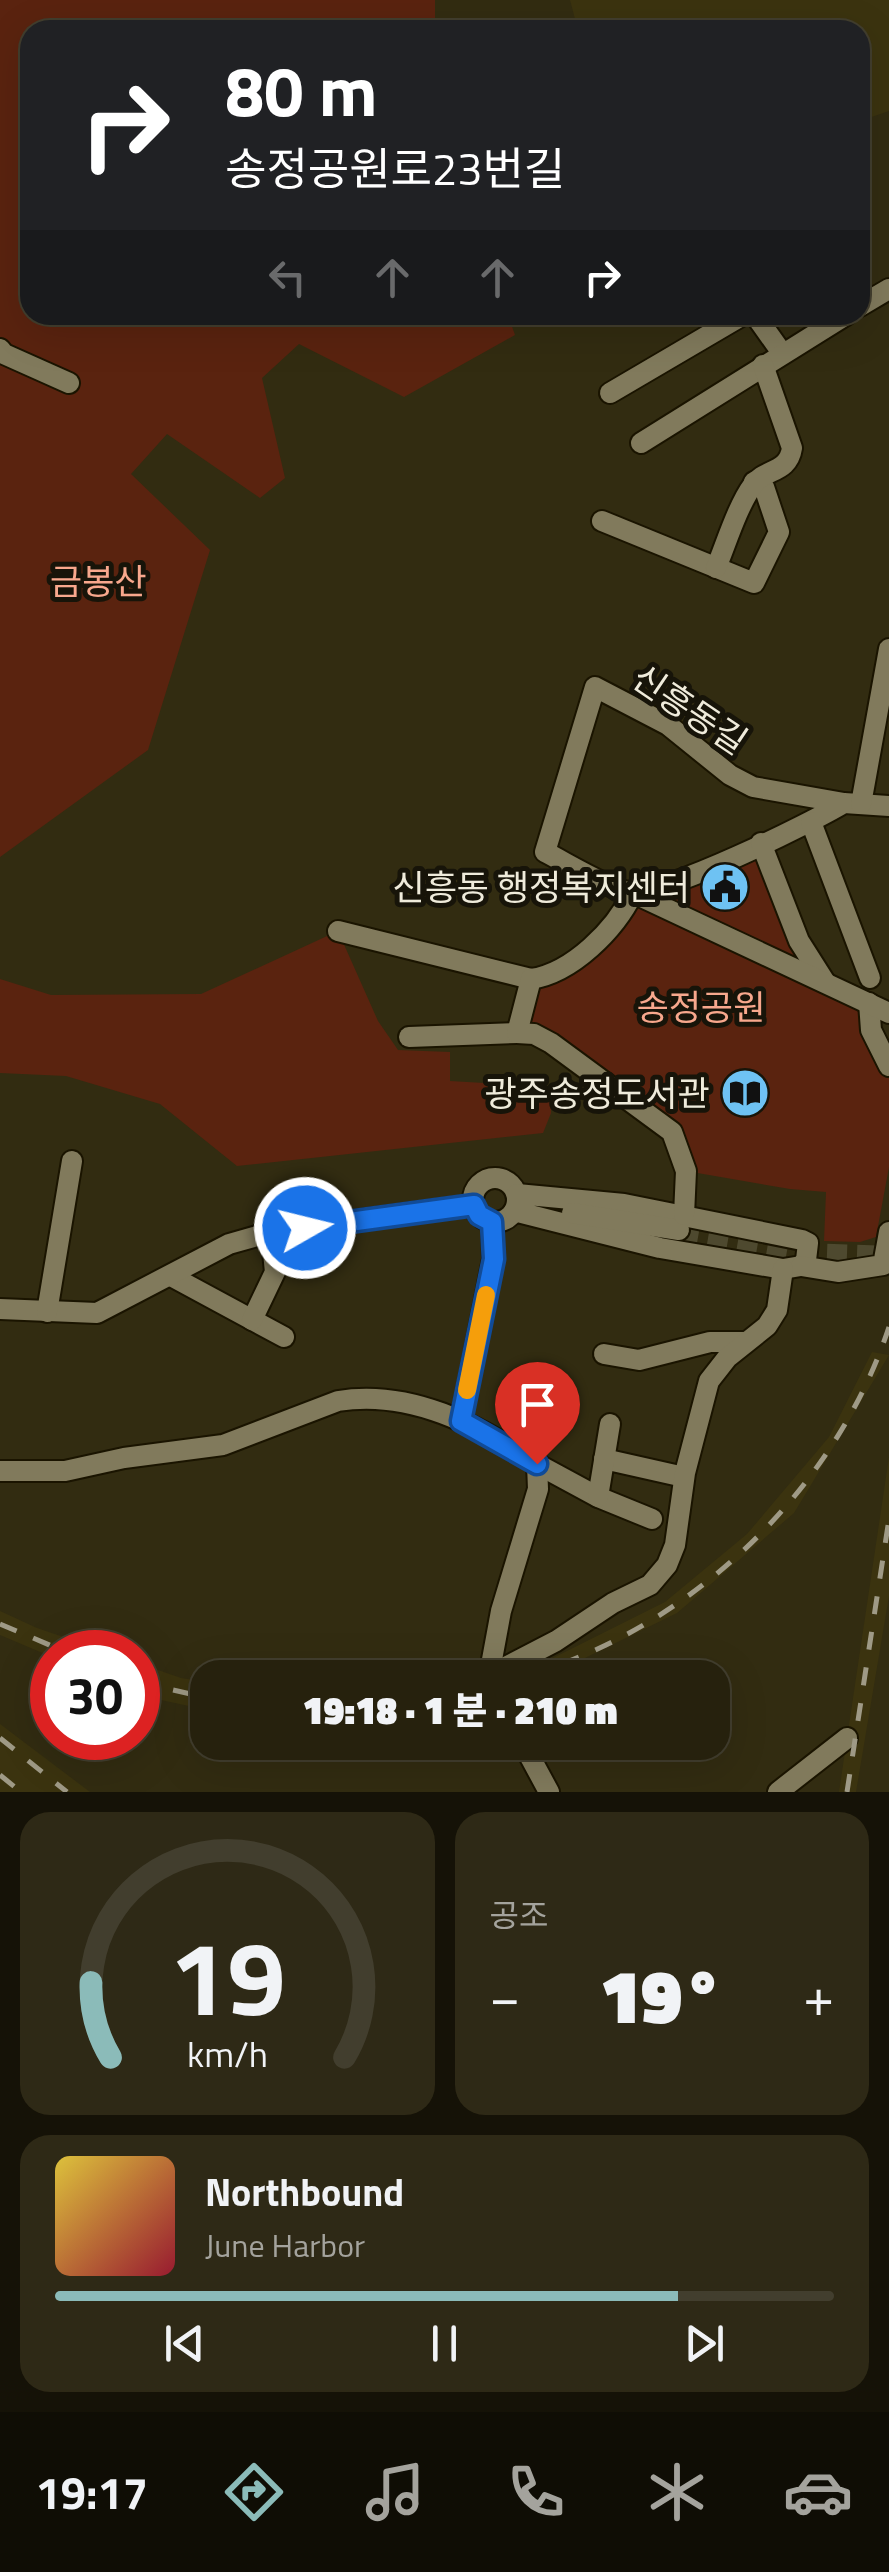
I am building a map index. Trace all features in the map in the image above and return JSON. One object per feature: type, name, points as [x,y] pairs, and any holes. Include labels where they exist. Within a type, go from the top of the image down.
[{"type":"street","points":[[610,393],[726,325]]},
{"type":"street","points":[[762,325],[782,353]]},
{"type":"street","points":[[641,443],[829,325]]},
{"type":"street","points":[[0,349],[69,384]]},
{"type":"street","points":[[716,568],[754,482],[784,467],[792,448],[763,365]]},
{"type":"street","points":[[602,521],[754,583],[780,532],[764,487],[754,482]]},
{"type":"street","points":[[633,893],[670,885],[852,803],[889,650]]},
{"type":"street","name":"신흥동길","points":[[633,893],[545,852],[596,686],[668,724],[742,782],[764,790],[889,806]]},
{"type":"street","points":[[811,822],[870,978]]},
{"type":"street","points":[[761,843],[799,941],[826,983]]},
{"type":"street","points":[[338,931],[531,980],[549,976],[600,939],[626,908],[633,893]]},
{"type":"street","points":[[633,893],[889,1013]]},
{"type":"street","points":[[517,1032],[531,980]]},
{"type":"street","points":[[868,1004],[871,1030],[889,1066]]},
{"type":"street","points":[[410,1037],[517,1032],[534,1034],[551,1044],[672,1132],[686,1170],[681,1222]]},
{"type":"street","points":[[47,1312],[72,1161]]},
{"type":"street","points":[[488,1178],[509,1182],[516,1203],[506,1219],[492,1222],[479,1215],[474,1205],[476,1188],[488,1178]]},
{"type":"street","points":[[516,1203],[624,1204],[681,1222],[808,1244],[806,1260],[792,1267],[767,1326],[717,1368],[709,1381],[684,1477],[667,1566],[650,1586],[613,1603],[525,1660]]},
{"type":"street","points":[[516,1203],[660,1248],[838,1272],[882,1265],[889,1232]]},
{"type":"street","points":[[0,1309],[96,1313],[230,1244],[271,1232],[474,1205]]},
{"type":"street","points":[[461,1421],[494,1259],[492,1222]]},
{"type":"street","points":[[252,1320],[275,1272],[271,1232]]},
{"type":"street","points":[[171,1276],[284,1337]]},
{"type":"street","points":[[604,1354],[639,1360],[710,1342],[745,1342]]},
{"type":"street","points":[[0,1472],[65,1471],[223,1444],[338,1401],[390,1399],[461,1421],[598,1497],[652,1519]]},
{"type":"street","points":[[598,1497],[610,1424]]},
{"type":"street","points":[[604,1459],[684,1477]]},
{"type":"street","points":[[492,1660],[501,1612],[538,1489],[537,1464]]},
{"type":"street","points":[[778,1792],[847,1738]]},
{"type":"street","points":[[532,1760],[549,1792]]},
{"type":"shaded area","points":[[570,0],[889,0],[889,111],[870,118],[870,20],[575,20]]},
{"type":"shaded area","points":[[872,1352],[889,1355],[794,1513],[677,1613],[581,1660],[549,1660],[665,1602],[747,1534],[829,1437]]},
{"type":"shaded area","points":[[889,1457],[889,1596],[856,1792],[839,1792]]},
{"type":"shaded area","points":[[0,1611],[43,1630],[30,1630],[30,1648],[0,1635]]},
{"type":"shaded area","points":[[160,1671],[190,1679],[190,1706],[160,1700]]},
{"type":"shaded area","points":[[0,1724],[30,1747],[30,1760],[48,1760],[90,1792],[0,1792]]},
{"type":"green space","name":"금봉산","points":[[0,0],[435,0],[435,20],[20,20],[20,325],[512,325],[515,335],[404,397],[299,344],[262,378],[285,478],[260,498],[167,434],[131,474],[210,550],[148,750],[0,857]]},
{"type":"green space","name":"송정공원","points":[[761,843],[826,983],[869,1003],[889,1066],[889,1167],[876,1237],[860,1242],[824,1241],[826,1192],[686,1171],[672,1132],[517,1033],[531,979],[549,976],[626,908]]},
{"type":"green space","points":[[338,931],[378,1021],[398,1050],[450,1052],[450,1081],[550,1087],[551,1113],[543,1133],[237,1166],[160,1104],[66,1076],[0,1073],[0,979],[51,995],[201,994]]},
{"type":"tunnel","points":[[679,1230],[810,1253],[889,1256]]},
{"type":"railway","points":[[571,1660],[654,1619],[699,1588],[779,1514],[844,1426],[889,1327]]},
{"type":"railway","points":[[847,1792],[889,1519]]},
{"type":"railway","points":[[0,1624],[30,1637]]},
{"type":"railway","points":[[160,1687],[190,1694]]},
{"type":"railway","points":[[0,1738],[67,1792]]},
{"type":"railway","points":[[0,1775],[21,1792]]},
{"type":"slow traffic","points":[[467,1390],[486,1295]]},
{"type":"place","name":"신흥동 행정복지센터","points":[[725,887]]},
{"type":"place","name":"광주송정도서관","points":[[745,1093]]},
{"type":"route","points":[[305,1228],[474,1205],[479,1215],[492,1222],[494,1259],[461,1421],[537,1464]]}]
